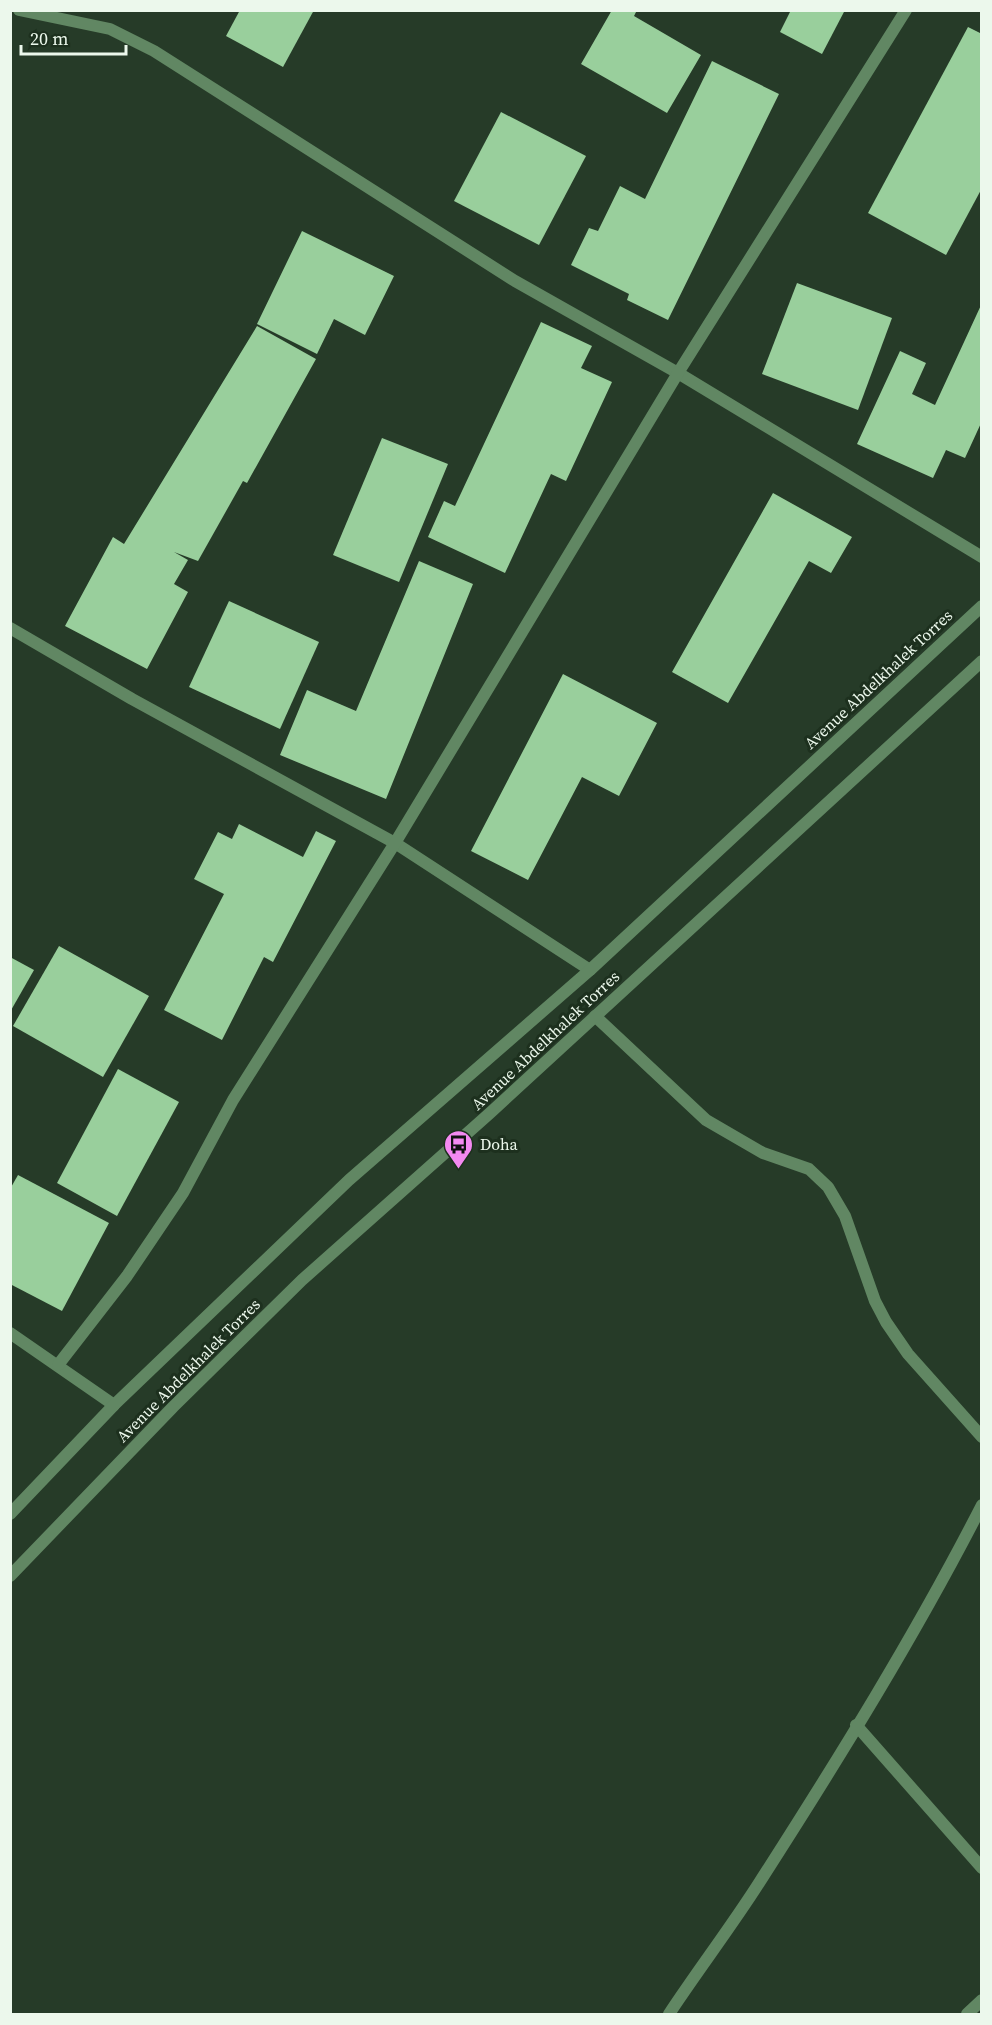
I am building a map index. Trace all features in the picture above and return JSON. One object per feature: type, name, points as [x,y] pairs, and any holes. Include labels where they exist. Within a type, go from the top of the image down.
[{"type":"street","points":[[19,10],[110,29],[154,51],[515,281],[678,373],[981,557]]},
{"type":"street","points":[[58,1365],[127,1276],[164,1222],[233,1100],[395,843],[678,373],[906,10]]},
{"type":"street","name":"Avenue Abdelkhalek Torres","points":[[10,1514],[114,1406],[349,1180],[590,970],[981,606]]},
{"type":"street","points":[[10,628],[143,705],[395,843],[590,970]]},
{"type":"street","name":"Avenue Abdelkhalek Torres","points":[[10,1576],[173,1407],[302,1280],[490,1113],[981,661]]},
{"type":"street","points":[[595,1016],[706,1120],[763,1153],[809,1169],[828,1187],[845,1216],[875,1301],[886,1322],[908,1354],[981,1437]]},
{"type":"street","points":[[10,1333],[114,1406]]},
{"type":"street","points":[[669,2014],[758,1884],[856,1725],[954,1559],[981,1505]]},
{"type":"street","points":[[856,1725],[981,1868]]},
{"type":"street","points":[[967,2014],[981,2000]]},
{"type":"building","points":[[240,10],[314,10],[283,67],[226,36]]},
{"type":"building","points":[[612,10],[637,10],[634,16],[701,55],[667,113],[581,64]]},
{"type":"building","points":[[791,10],[845,10],[822,54],[780,32]]},
{"type":"building","points":[[968,27],[982,34],[982,188],[946,255],[868,213]]},
{"type":"building","points":[[712,61],[779,94],[668,320],[627,300],[629,294],[571,265],[589,228],[598,231],[620,186],[645,199]]},
{"type":"building","points":[[501,112],[586,156],[539,245],[454,201]]},
{"type":"building","points":[[302,231],[394,276],[365,335],[334,319],[317,354],[257,324]]},
{"type":"building","points":[[797,283],[892,318],[858,410],[762,374]]},
{"type":"building","points":[[982,303],[982,421],[965,458],[946,450],[933,478],[857,444],[900,351],[926,363],[912,394],[935,405]]},
{"type":"building","points":[[541,322],[592,346],[581,368],[612,382],[566,481],[551,474],[505,573],[428,537],[444,501],[455,506]]},
{"type":"building","points":[[257,326],[316,359],[247,483],[243,481],[198,561],[174,552],[188,560],[174,584],[188,592],[147,669],[65,626],[113,537],[124,544]]},
{"type":"building","points":[[382,438],[448,464],[399,582],[333,555]]},
{"type":"building","points":[[773,493],[852,537],[831,573],[809,561],[728,703],[672,672]]},
{"type":"building","points":[[419,561],[473,584],[386,799],[280,755],[307,690],[356,711]]},
{"type":"building","points":[[229,601],[319,642],[280,729],[189,687]]},
{"type":"building","points":[[563,674],[657,723],[619,796],[582,777],[528,880],[471,851]]},
{"type":"building","points":[[239,824],[303,857],[316,831],[336,841],[273,962],[264,957],[222,1040],[164,1010],[224,894],[194,879],[218,832],[232,839]]},
{"type":"building","points":[[59,946],[149,996],[103,1077],[13,1026]]},
{"type":"building","points":[[10,957],[34,970],[10,1012]]},
{"type":"building","points":[[118,1069],[179,1102],[117,1216],[57,1183]]},
{"type":"building","points":[[18,1175],[109,1223],[62,1311],[10,1284],[10,1189]]},
{"type":"place","name":"Doha","points":[[459,1170]]}]
